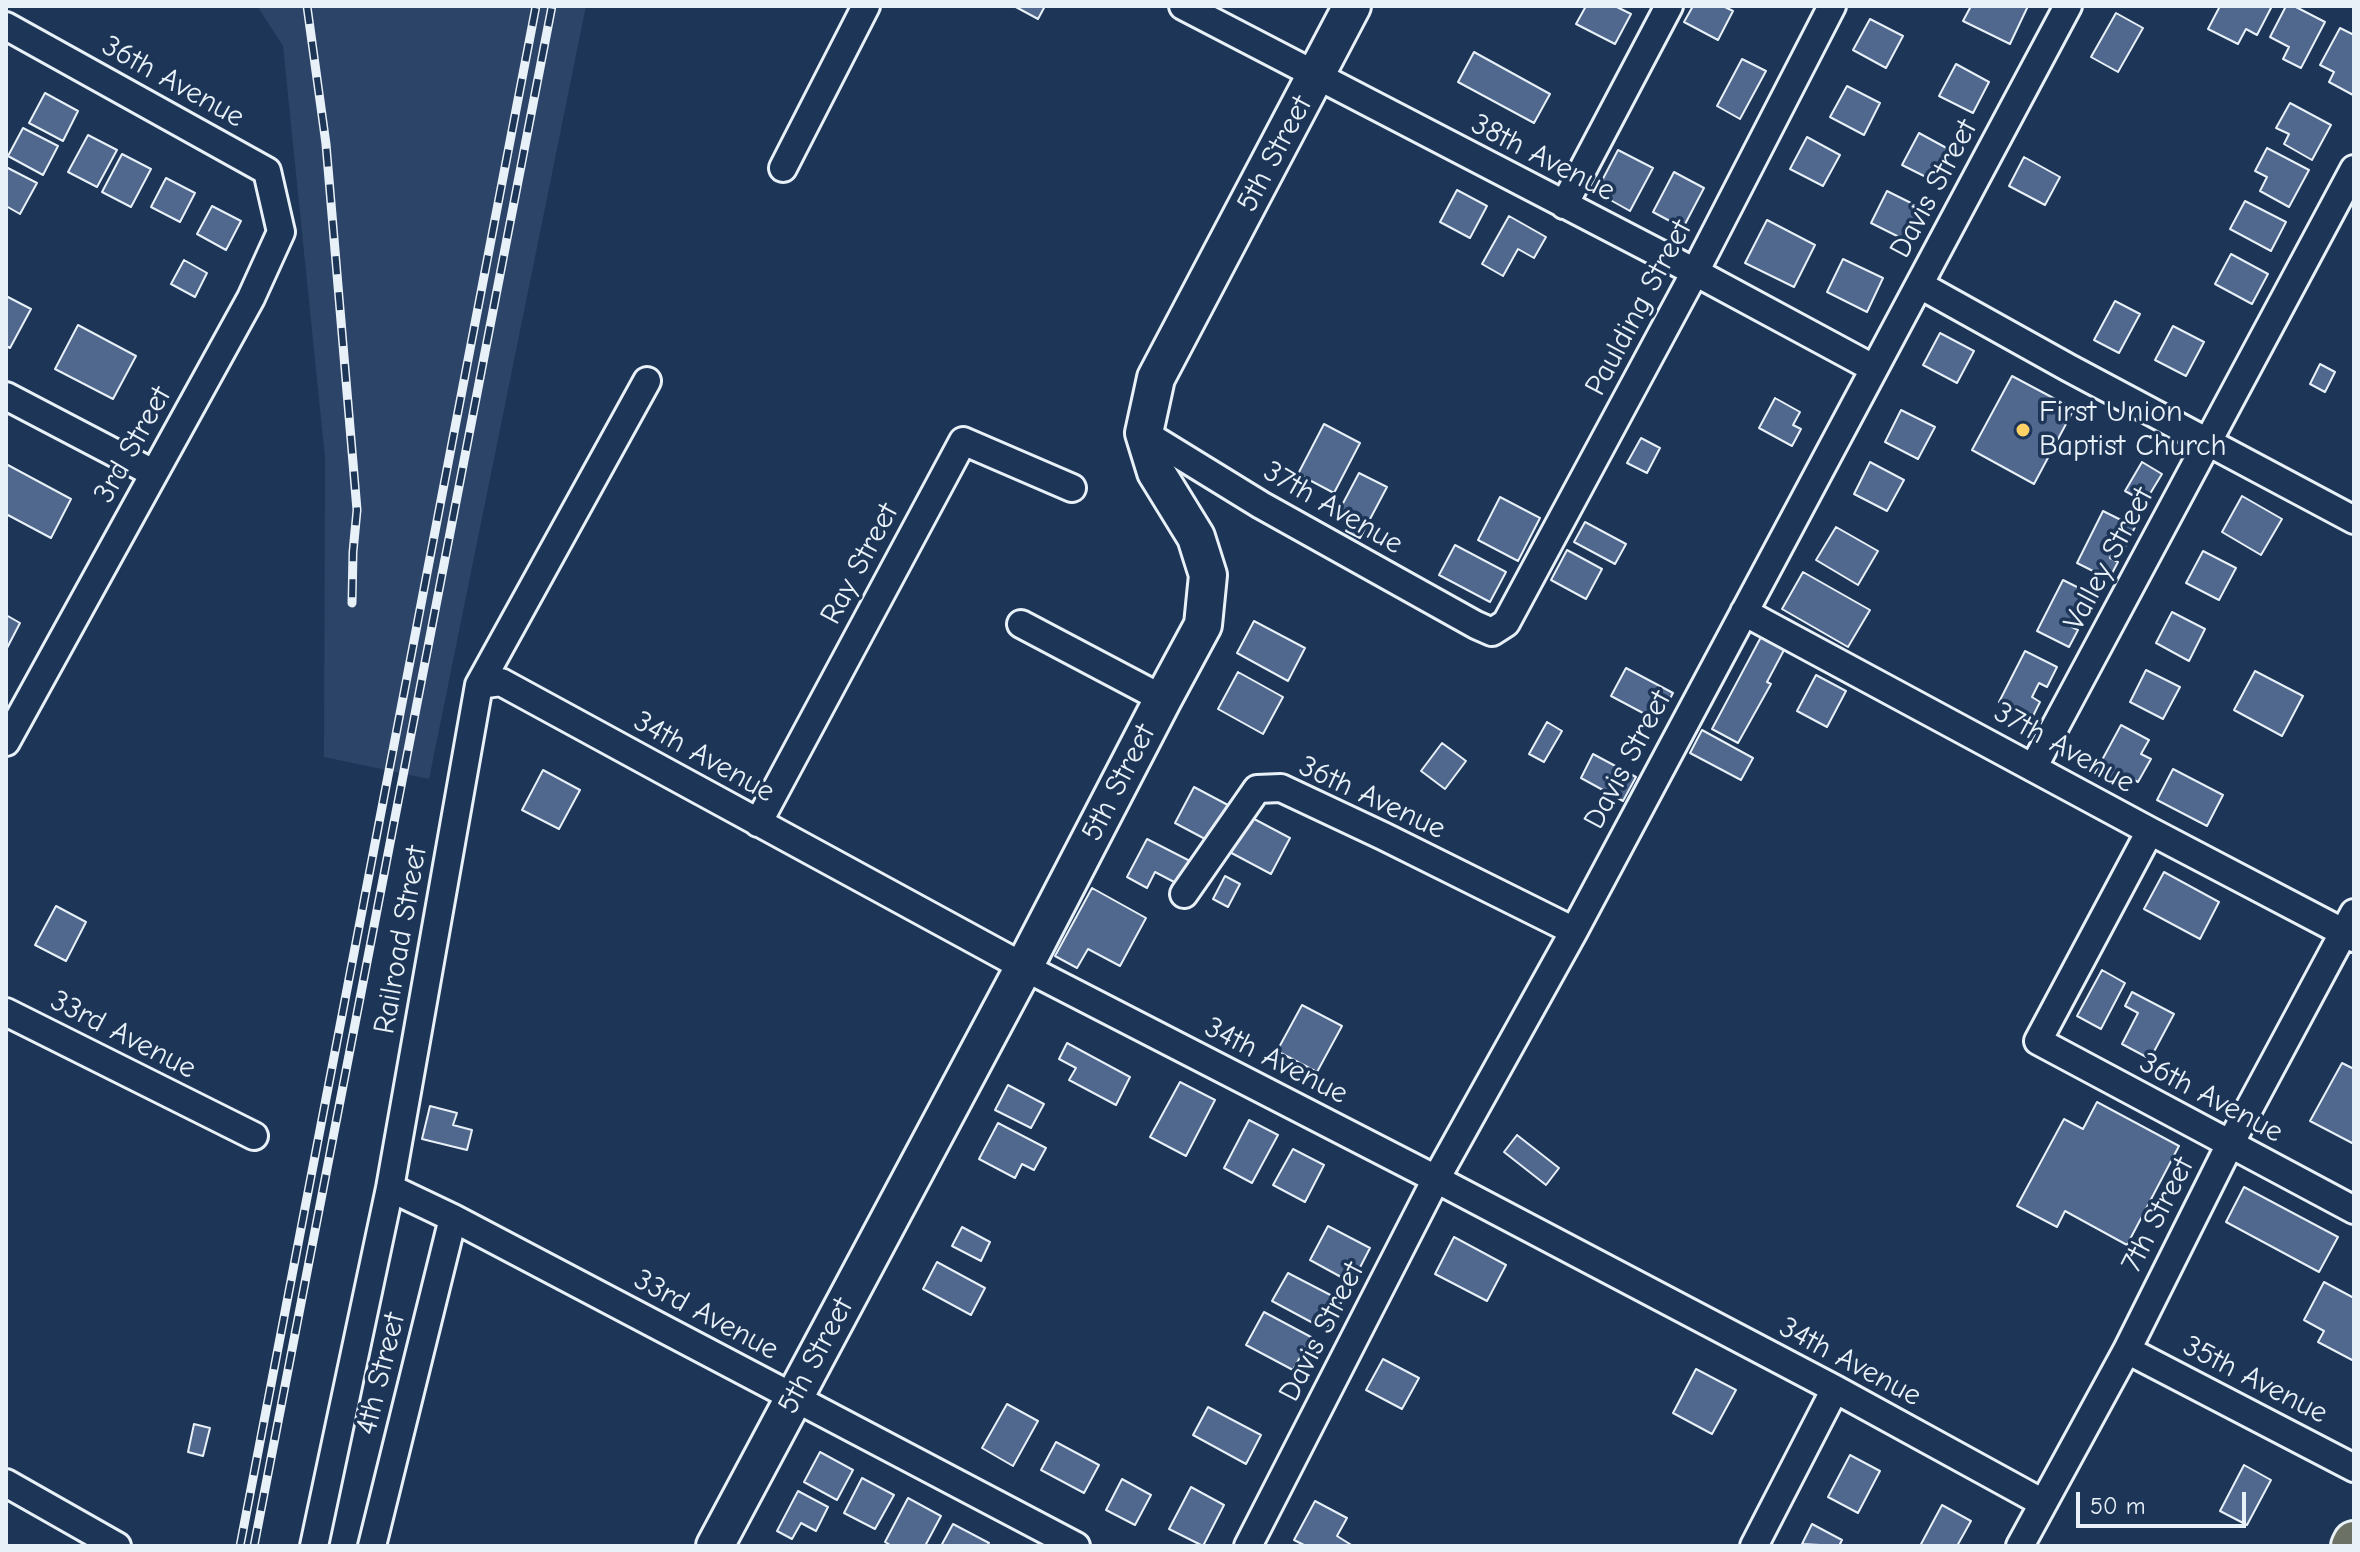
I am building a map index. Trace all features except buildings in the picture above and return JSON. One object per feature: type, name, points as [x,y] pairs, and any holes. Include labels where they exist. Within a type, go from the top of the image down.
[{"type":"street","points":[[783,168],[866,6]]},
{"type":"street","name":"38th Avenue","points":[[1183,6],[1873,368]]},
{"type":"street","name":"5th Street","points":[[715,1546],[1203,625],[1208,575],[1196,537],[1156,472],[1144,433],[1156,378],[1352,6]]},
{"type":"street","points":[[1564,205],[1669,6]]},
{"type":"street","name":"Paulding Street","points":[[1492,632],[1506,623],[1695,272],[1832,6]]},
{"type":"street","name":"Davis Street","points":[[1248,1546],[1436,1179],[1574,931],[2068,6]]},
{"type":"street","name":"36th Avenue","points":[[9,35],[267,171]]},
{"type":"street","name":"Valley Street","points":[[2033,768],[2354,169]]},
{"type":"street","name":"3rd Street","points":[[6,742],[251,298],[281,232],[267,171]]},
{"type":"street","points":[[1920,285],[2354,520]]},
{"type":"street","name":"Railroad Street","points":[[314,1546],[390,1188],[479,685],[647,381]]},
{"type":"street","points":[[6,396],[153,473]]},
{"type":"street","name":"37th Avenue","points":[[1144,433],[1261,505],[1492,632]]},
{"type":"street","name":"Ray Street","points":[[758,823],[963,441],[1072,488]]},
{"type":"street","name":"37th Avenue","points":[[1744,612],[2150,831],[2351,928]]},
{"type":"street","points":[[1021,624],[1163,699]]},
{"type":"street","name":"34th Avenue","points":[[479,685],[501,682],[1024,967],[1436,1179],[1835,1389],[2043,1503]]},
{"type":"street","name":"36th Avenue","points":[[1184,894],[1257,789],[1281,788],[1574,931]]},
{"type":"street","name":"36th Avenue","points":[[2150,831],[2038,1041],[2354,1210]]},
{"type":"street","name":"7th Street","points":[[2020,1546],[2127,1350],[2230,1144],[2351,928]]},
{"type":"street","name":"33rd Avenue","points":[[6,1012],[254,1136]]},
{"type":"street","name":"33rd Avenue","points":[[390,1188],[453,1218],[1076,1546]]},
{"type":"street","name":"4th Street","points":[[372,1546],[453,1218]]},
{"type":"street","name":"35th Avenue","points":[[2127,1350],[2354,1468]]},
{"type":"street","points":[[1754,1546],[1835,1389]]},
{"type":"street","points":[[6,1483],[117,1546]]},
{"type":"shaded area","points":[[257,6],[586,6],[429,779],[324,757],[325,458],[283,46]]},
{"type":"railway","points":[[307,6],[326,144],[357,510],[352,603]]},
{"type":"railway","points":[[240,1546],[536,6]]},
{"type":"railway","points":[[254,1546],[552,6]]},
{"type":"place","name":"First Union Baptist Church","points":[[2023,430]]}]
